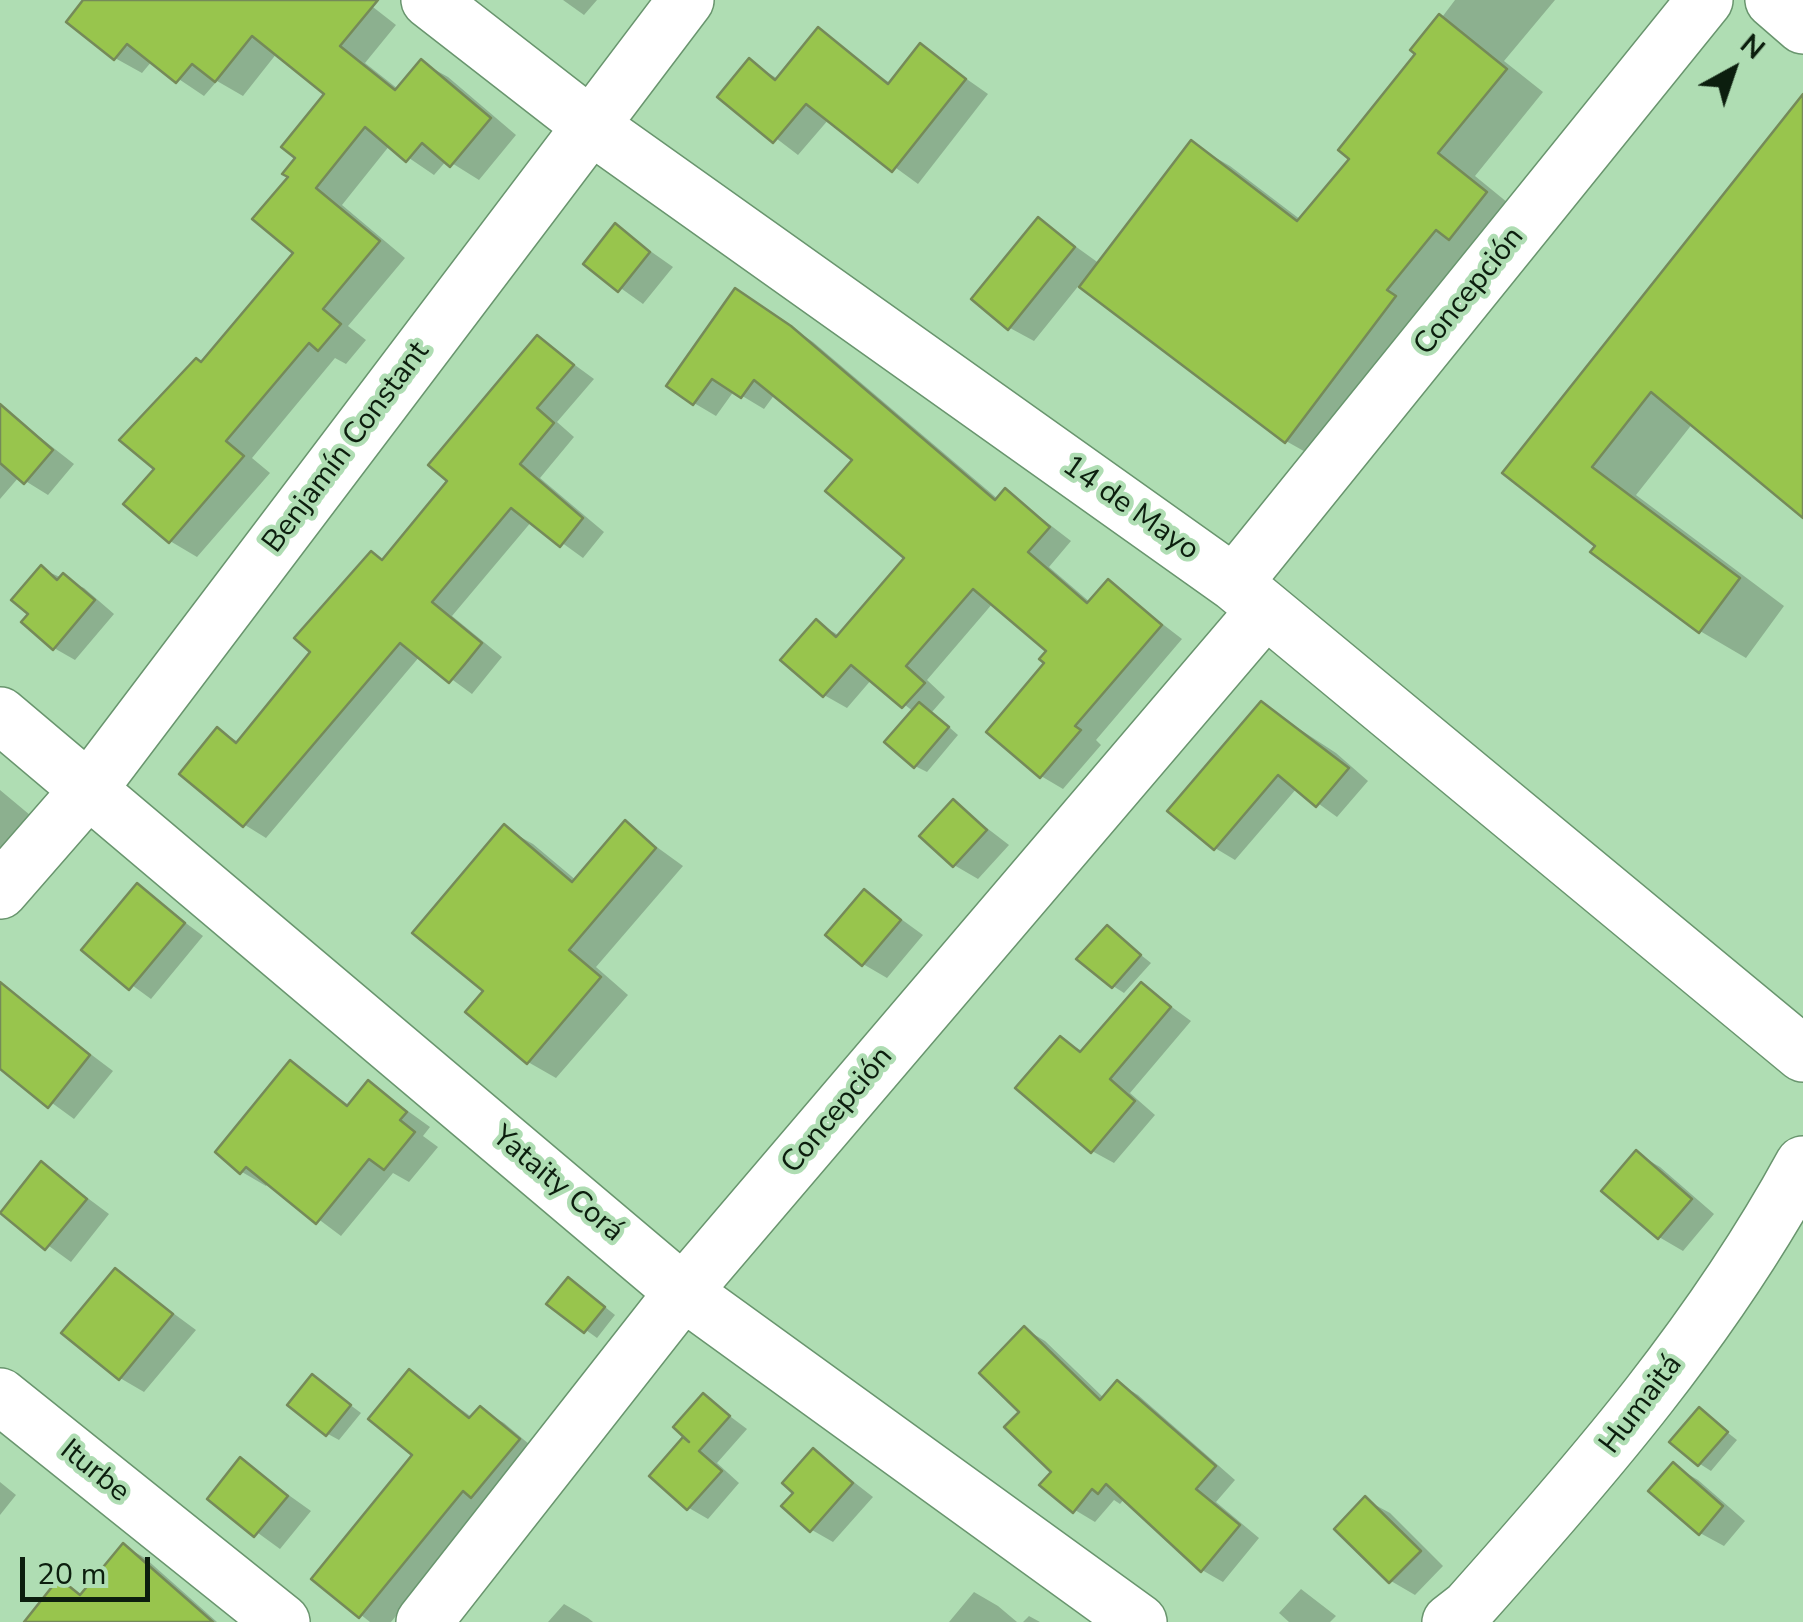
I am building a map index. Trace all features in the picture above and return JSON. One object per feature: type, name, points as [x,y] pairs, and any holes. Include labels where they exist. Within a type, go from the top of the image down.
[{"type":"street","name":"14 de Mayo","points":[[429,0],[591,126],[1250,596],[1803,1054]]},
{"type":"street","name":"Benjamín Constant","points":[[0,891],[89,789],[686,0]]},
{"type":"street","name":"Concepción","points":[[424,1622],[683,1292],[1250,596],[1705,0]]},
{"type":"street","points":[[1773,0],[1803,26]]},
{"type":"street","name":"Yataity Corá","points":[[0,715],[683,1292],[1140,1622]]},
{"type":"street","name":"Humaitá","points":[[1450,1622],[1612,1448],[1760,1244],[1803,1164]]},
{"type":"street","name":"Iturbe","points":[[0,1396],[282,1622]]},
{"type":"building","points":[[83,0],[378,0],[340,46],[395,90],[421,59],[491,118],[450,167],[422,143],[406,162],[365,127],[316,188],[380,241],[323,309],[341,324],[318,351],[309,343],[226,441],[244,456],[169,543],[123,504],[154,469],[119,440],[196,358],[201,362],[293,253],[252,219],[288,177],[282,174],[295,158],[281,147],[324,94],[252,36],[215,82],[192,64],[176,83],[127,44],[114,60],[66,22]]},
{"type":"building","points":[[1439,14],[1507,69],[1438,153],[1487,192],[1449,240],[1436,230],[1387,290],[1396,296],[1285,443],[1079,287],[1191,140],[1297,221],[1349,159],[1338,150],[1415,54],[1410,50]]},
{"type":"building","points":[[818,27],[888,84],[920,43],[966,79],[892,172],[806,104],[773,143],[717,97],[749,58],[775,80]]},
{"type":"building","points":[[1803,94],[1803,518],[1651,392],[1592,467],[1740,578],[1699,633],[1590,552],[1595,546],[1502,473]]},
{"type":"building","points":[[1038,217],[1075,247],[1008,330],[971,299]]},
{"type":"building","points":[[615,223],[650,252],[618,292],[583,264]]},
{"type":"building","points":[[735,288],[791,326],[995,500],[1005,488],[1050,527],[1028,552],[1087,603],[1108,579],[1162,625],[1075,726],[1081,730],[1040,778],[986,732],[1044,663],[1039,659],[1046,651],[973,589],[906,666],[925,683],[902,708],[851,665],[823,697],[780,660],[816,619],[836,637],[904,558],[825,491],[852,460],[754,380],[741,398],[712,379],[693,405],[666,386]]},
{"type":"building","points":[[537,335],[574,365],[537,408],[554,423],[520,464],[583,518],[560,547],[511,508],[432,602],[482,643],[465,664],[449,683],[400,643],[243,827],[179,774],[217,727],[236,743],[310,652],[294,638],[371,551],[382,560],[447,481],[428,465]]},
{"type":"building","points":[[0,404],[53,450],[24,484],[0,463]]},
{"type":"building","points":[[41,565],[57,580],[63,573],[95,600],[53,650],[21,622],[28,614],[11,600]]},
{"type":"building","points":[[1261,701],[1349,768],[1316,807],[1278,775],[1214,850],[1167,811]]},
{"type":"building","points":[[919,702],[949,727],[914,768],[884,742]]},
{"type":"building","points":[[953,799],[987,830],[953,867],[919,836]]},
{"type":"building","points":[[625,820],[656,848],[569,950],[601,977],[527,1064],[465,1012],[483,991],[412,933],[504,824],[572,882]]},
{"type":"building","points":[[137,883],[185,923],[129,990],[81,950]]},
{"type":"building","points":[[864,889],[901,920],[862,966],[825,935]]},
{"type":"building","points":[[1107,925],[1141,955],[1112,988],[1076,959]]},
{"type":"building","points":[[0,982],[90,1055],[48,1108],[0,1069]]},
{"type":"building","points":[[1141,982],[1171,1007],[1110,1079],[1135,1101],[1091,1153],[1015,1088],[1060,1036],[1080,1052]]},
{"type":"building","points":[[290,1060],[347,1106],[368,1080],[407,1112],[400,1120],[415,1132],[384,1170],[369,1159],[316,1224],[246,1167],[240,1174],[215,1152]]},
{"type":"building","points":[[1636,1150],[1692,1199],[1658,1239],[1601,1191]]},
{"type":"building","points":[[41,1161],[87,1199],[45,1250],[0,1213]]},
{"type":"building","points":[[115,1268],[173,1314],[119,1380],[61,1333]]},
{"type":"building","points":[[568,1277],[605,1307],[584,1333],[546,1304]]},
{"type":"building","points":[[1024,1326],[1100,1400],[1117,1380],[1216,1466],[1196,1489],[1240,1525],[1201,1572],[1106,1484],[1098,1494],[1092,1489],[1073,1513],[1039,1485],[1051,1472],[1004,1427],[1019,1412],[979,1373]]},
{"type":"building","points":[[409,1369],[469,1418],[480,1406],[520,1439],[471,1498],[463,1491],[359,1618],[311,1579],[412,1455],[368,1419]]},
{"type":"building","points":[[312,1374],[351,1405],[326,1436],[287,1405]]},
{"type":"building","points":[[703,1393],[730,1416],[699,1451],[722,1471],[687,1510],[649,1476],[683,1437],[689,1442],[673,1427]]},
{"type":"building","points":[[1699,1407],[1728,1432],[1698,1466],[1669,1442]]},
{"type":"building","points":[[813,1448],[853,1483],[810,1532],[781,1506],[793,1493],[782,1483]]},
{"type":"building","points":[[240,1457],[288,1496],[254,1537],[207,1499]]},
{"type":"building","points":[[1673,1462],[1723,1506],[1699,1535],[1648,1491]]},
{"type":"building","points":[[1365,1496],[1421,1551],[1389,1583],[1334,1529]]},
{"type":"building","points":[[123,1543],[213,1622],[24,1622],[59,1578],[80,1595]]}]
